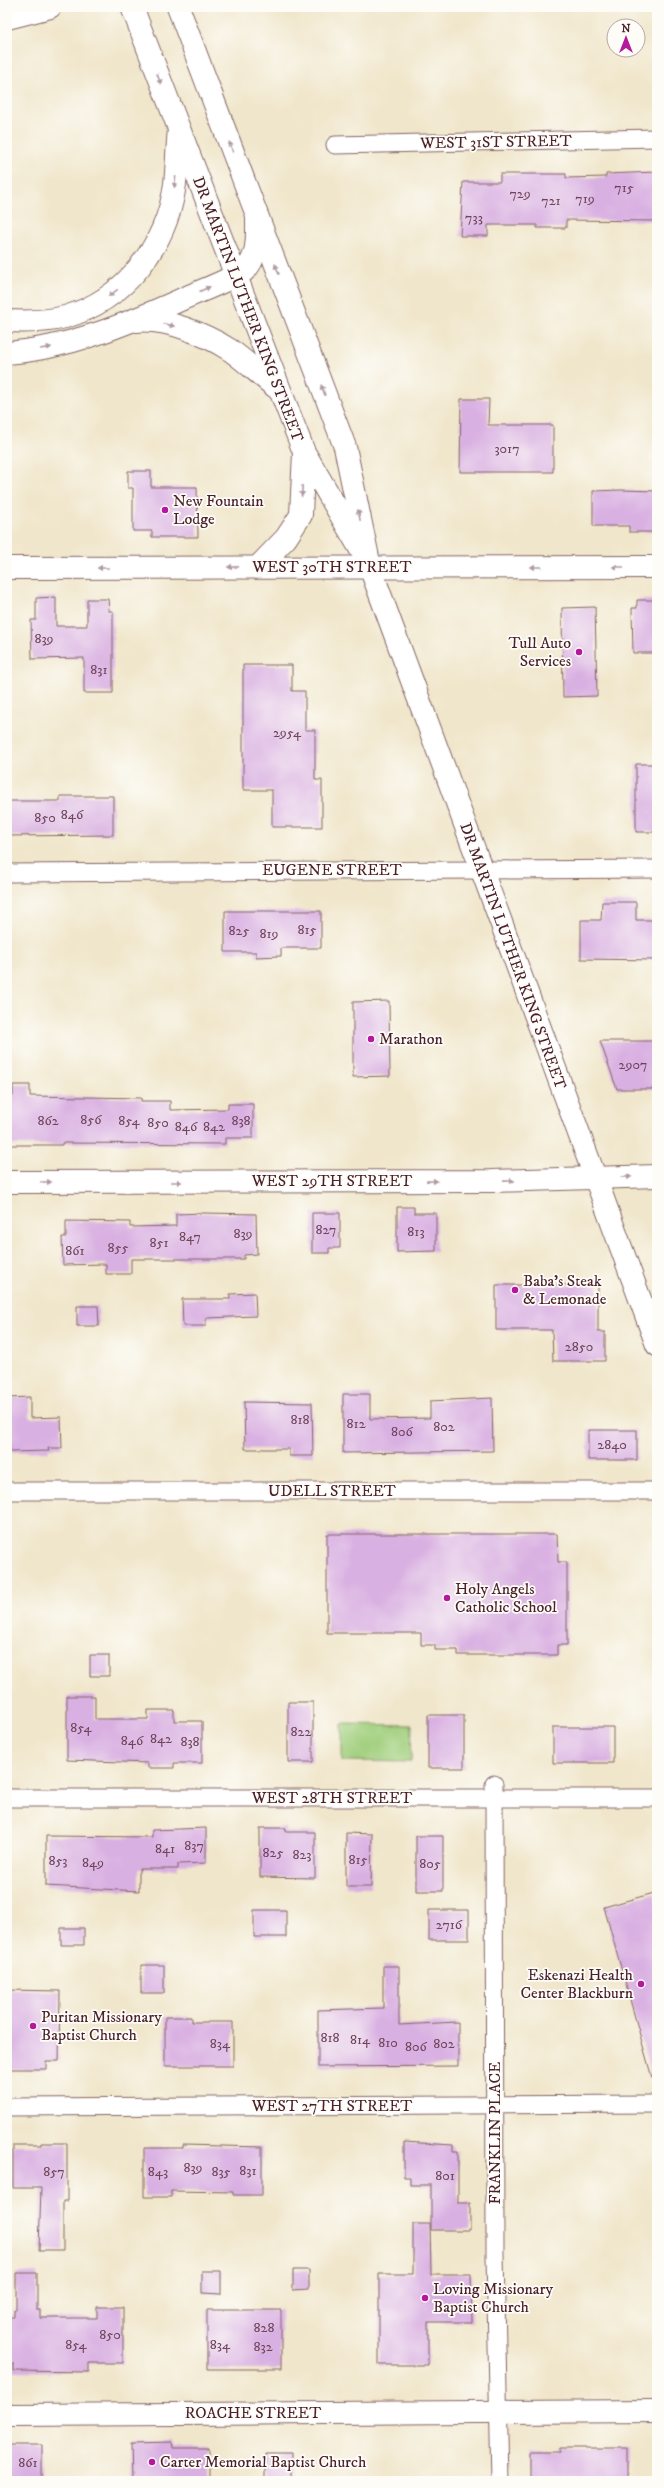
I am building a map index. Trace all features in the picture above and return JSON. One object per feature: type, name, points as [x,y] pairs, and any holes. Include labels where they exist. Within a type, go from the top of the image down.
[{"type":"main road","points":[[7,18],[50,7]]},
{"type":"main road","name":"DR MARTIN LUTHER KING STREET","points":[[132,7],[278,389],[304,452],[370,567]]},
{"type":"main road","name":"DR MARTIN LUTHER KING STREET","points":[[178,7],[345,447],[370,567],[480,869],[657,1345]]},
{"type":"main road","points":[[7,321],[36,321],[64,317],[81,311],[107,298],[122,286],[136,271],[158,239],[169,210],[175,185],[179,129]]},
{"type":"main road","points":[[7,353],[63,345],[131,322],[235,276],[250,265],[255,255],[257,217]]},
{"type":"main road","points":[[131,322],[142,321],[165,324],[200,336],[230,350],[278,389]]},
{"type":"main road","points":[[258,567],[286,538],[301,515],[304,452]]},
{"type":"main road","name":"WEST 30TH STREET","points":[[7,568],[657,567]]},
{"type":"main road","name":"WEST 29TH STREET","points":[[7,1182],[596,1179],[657,1176]]},
{"type":"main road","name":"ROACHE STREET","points":[[7,2415],[657,2411]]},
{"type":"street","name":"WEST 31ST STREET","points":[[335,145],[657,138]]},
{"type":"street","name":"EUGENE STREET","points":[[7,873],[657,869]]},
{"type":"street","name":"UDELL STREET","points":[[7,1491],[657,1491]]},
{"type":"street","name":"WEST 28TH STREET","points":[[7,1798],[494,1791],[657,1798]]},
{"type":"street","name":"FRANKLIN PLACE","points":[[494,1791],[495,2256],[500,2481]]},
{"type":"street","name":"WEST 27TH STREET","points":[[7,2107],[657,2104]]},
{"type":"green space","points":[[342,1724],[412,1725],[411,1762],[342,1761]]},
{"type":"building","points":[[657,172],[657,221],[566,220],[566,228],[537,228],[537,225],[488,225],[488,236],[460,236],[463,182],[500,182],[500,174],[566,174],[566,178],[606,177],[606,174]]},
{"type":"building","points":[[461,399],[489,399],[488,425],[553,425],[553,472],[460,472]]},
{"type":"building","name":"New Fountain Lodge","points":[[128,471],[151,471],[151,487],[197,487],[198,537],[152,537],[152,531],[133,531],[133,488],[128,488]]},
{"type":"building","points":[[593,491],[657,491],[657,532],[629,532],[629,526],[593,526]]},
{"type":"building","points":[[56,597],[56,626],[87,626],[87,599],[108,599],[109,611],[113,611],[113,693],[84,693],[84,658],[32,659],[31,620],[36,620],[36,598]]},
{"type":"building","points":[[637,600],[657,600],[657,653],[633,653],[632,608],[637,608]]},
{"type":"building","name":"Tull Auto Services","points":[[595,607],[597,696],[563,697],[562,608]]},
{"type":"building","points":[[243,665],[292,665],[292,691],[305,691],[305,730],[315,730],[315,780],[322,780],[322,827],[272,827],[272,790],[243,790]]},
{"type":"building","points":[[636,764],[657,764],[657,832],[636,832]]},
{"type":"building","points":[[60,796],[113,796],[113,835],[7,836],[7,801],[60,801]]},
{"type":"building","points":[[602,902],[636,902],[636,920],[657,920],[657,960],[581,959],[581,920],[601,920]]},
{"type":"building","points":[[225,911],[321,911],[321,948],[281,948],[281,956],[256,957],[256,952],[225,952]]},
{"type":"building","name":"Marathon","points":[[389,1001],[390,1076],[353,1077],[353,1002]]},
{"type":"building","points":[[600,1041],[657,1041],[657,1089],[617,1089]]},
{"type":"building","points":[[13,1085],[30,1085],[30,1096],[141,1098],[141,1101],[170,1101],[170,1110],[228,1109],[228,1104],[253,1104],[253,1138],[225,1138],[225,1144],[62,1143],[62,1145],[7,1145],[7,1096],[13,1096]]},
{"type":"building","points":[[397,1207],[414,1207],[414,1213],[436,1213],[436,1251],[397,1252]]},
{"type":"building","points":[[312,1213],[340,1213],[340,1248],[329,1248],[329,1253],[312,1253]]},
{"type":"building","points":[[176,1214],[256,1214],[257,1254],[244,1255],[244,1259],[131,1259],[131,1274],[106,1274],[106,1264],[63,1265],[62,1237],[66,1237],[66,1221],[130,1222],[130,1227],[176,1226]]},
{"type":"building","points":[[496,1285],[598,1285],[598,1332],[605,1332],[605,1361],[553,1361],[552,1330],[496,1330]]},
{"type":"building","points":[[255,1293],[256,1316],[206,1318],[206,1326],[183,1326],[182,1299],[230,1299],[230,1294]]},
{"type":"building","points":[[77,1306],[98,1306],[99,1326],[77,1326]]},
{"type":"building","points":[[343,1394],[370,1394],[370,1419],[430,1418],[430,1401],[492,1398],[493,1451],[343,1453]]},
{"type":"building","points":[[30,1397],[30,1418],[61,1417],[62,1448],[48,1448],[49,1451],[10,1452],[7,1398]]},
{"type":"building","points":[[244,1402],[312,1403],[313,1456],[289,1456],[289,1449],[245,1449]]},
{"type":"building","points":[[588,1430],[637,1430],[637,1460],[588,1460]]},
{"type":"building","name":"Holy Angels Catholic School","points":[[327,1534],[557,1534],[558,1562],[567,1562],[567,1645],[557,1645],[557,1655],[458,1655],[458,1650],[435,1650],[435,1645],[421,1645],[421,1633],[327,1633]]},
{"type":"building","points":[[90,1655],[109,1655],[109,1676],[90,1676]]},
{"type":"building","points":[[67,1696],[95,1696],[95,1719],[148,1719],[148,1710],[174,1710],[174,1721],[202,1721],[202,1763],[174,1763],[174,1768],[148,1768],[148,1763],[67,1760]]},
{"type":"building","points":[[288,1702],[313,1702],[313,1762],[288,1762]]},
{"type":"building","points":[[428,1715],[464,1715],[464,1768],[428,1768]]},
{"type":"building","points":[[553,1727],[613,1727],[613,1763],[553,1763]]},
{"type":"building","points":[[206,1828],[206,1863],[178,1864],[178,1869],[139,1869],[139,1891],[46,1886],[46,1836],[152,1837],[152,1830]]},
{"type":"building","points":[[260,1828],[286,1828],[286,1832],[315,1832],[315,1878],[260,1877]]},
{"type":"building","points":[[346,1833],[372,1834],[371,1887],[346,1887]]},
{"type":"building","points":[[416,1836],[443,1836],[443,1891],[416,1891]]},
{"type":"building","name":"Eskenazi Health Center Blackburn","points":[[654,1893],[657,1903],[657,2078],[652,2078],[604,1907]]},
{"type":"building","points":[[254,1910],[286,1910],[286,1937],[254,1937]]},
{"type":"building","points":[[429,1910],[469,1910],[469,1940],[429,1940]]},
{"type":"building","points":[[61,1928],[84,1928],[84,1945],[61,1945]]},
{"type":"building","points":[[141,1965],[164,1965],[164,1993],[141,1993]]},
{"type":"building","points":[[383,1966],[399,1966],[399,2025],[458,2022],[458,2066],[318,2067],[318,2010],[383,2008]]},
{"type":"building","name":"Puritan Missionary Baptist Church","points":[[7,1990],[60,1991],[59,2061],[46,2061],[46,2069],[7,2069]]},
{"type":"building","points":[[165,2017],[191,2017],[191,2022],[233,2022],[233,2066],[165,2066]]},
{"type":"building","points":[[404,2142],[453,2145],[453,2151],[458,2151],[458,2203],[470,2203],[470,2230],[431,2230],[431,2185],[410,2185],[410,2177],[404,2177]]},
{"type":"building","points":[[41,2143],[67,2143],[67,2201],[63,2201],[63,2250],[39,2250],[41,2188],[13,2188],[13,2145],[41,2145]]},
{"type":"building","points":[[183,2145],[262,2147],[262,2195],[233,2195],[233,2192],[171,2191],[171,2197],[144,2197],[144,2148],[183,2148]]},
{"type":"building","name":"Loving Missionary Baptist Church","points":[[413,2224],[430,2224],[431,2274],[471,2274],[472,2322],[428,2322],[428,2365],[379,2365],[379,2274],[413,2274]]},
{"type":"building","points":[[293,2270],[309,2270],[309,2289],[293,2290]]},
{"type":"building","points":[[202,2271],[221,2271],[221,2294],[202,2293]]},
{"type":"building","points":[[16,2273],[37,2273],[37,2310],[40,2310],[40,2318],[97,2318],[97,2307],[123,2307],[123,2363],[89,2363],[89,2372],[14,2371],[14,2364],[7,2364],[7,2317],[14,2317],[14,2310],[16,2310]]},
{"type":"building","points":[[207,2310],[281,2310],[281,2369],[207,2369]]},
{"type":"building","points":[[172,2442],[173,2448],[209,2448],[209,2481],[132,2481],[131,2443]]},
{"type":"building","points":[[7,2445],[42,2445],[42,2481],[7,2481]]},
{"type":"building","points":[[559,2448],[628,2448],[628,2481],[530,2481],[530,2452],[559,2452]]},
{"type":"building","points":[[265,2453],[291,2453],[291,2481],[265,2481]]},
{"type":"place","name":"New Fountain Lodge","points":[[165,510]]},
{"type":"place","name":"Tull Auto Services","points":[[579,652]]},
{"type":"place","name":"Marathon","points":[[371,1039]]},
{"type":"place","name":"Baba's Steak & Lemonade","points":[[515,1290]]},
{"type":"place","name":"Holy Angels Catholic School","points":[[447,1598]]},
{"type":"place","name":"Eskenazi Health Center Blackburn","points":[[641,1984]]},
{"type":"place","name":"Puritan Missionary Baptist Church","points":[[33,2026]]},
{"type":"place","name":"Loving Missionary Baptist Church","points":[[425,2298]]},
{"type":"place","name":"Carter Memorial Baptist Church","points":[[152,2462]]}]
